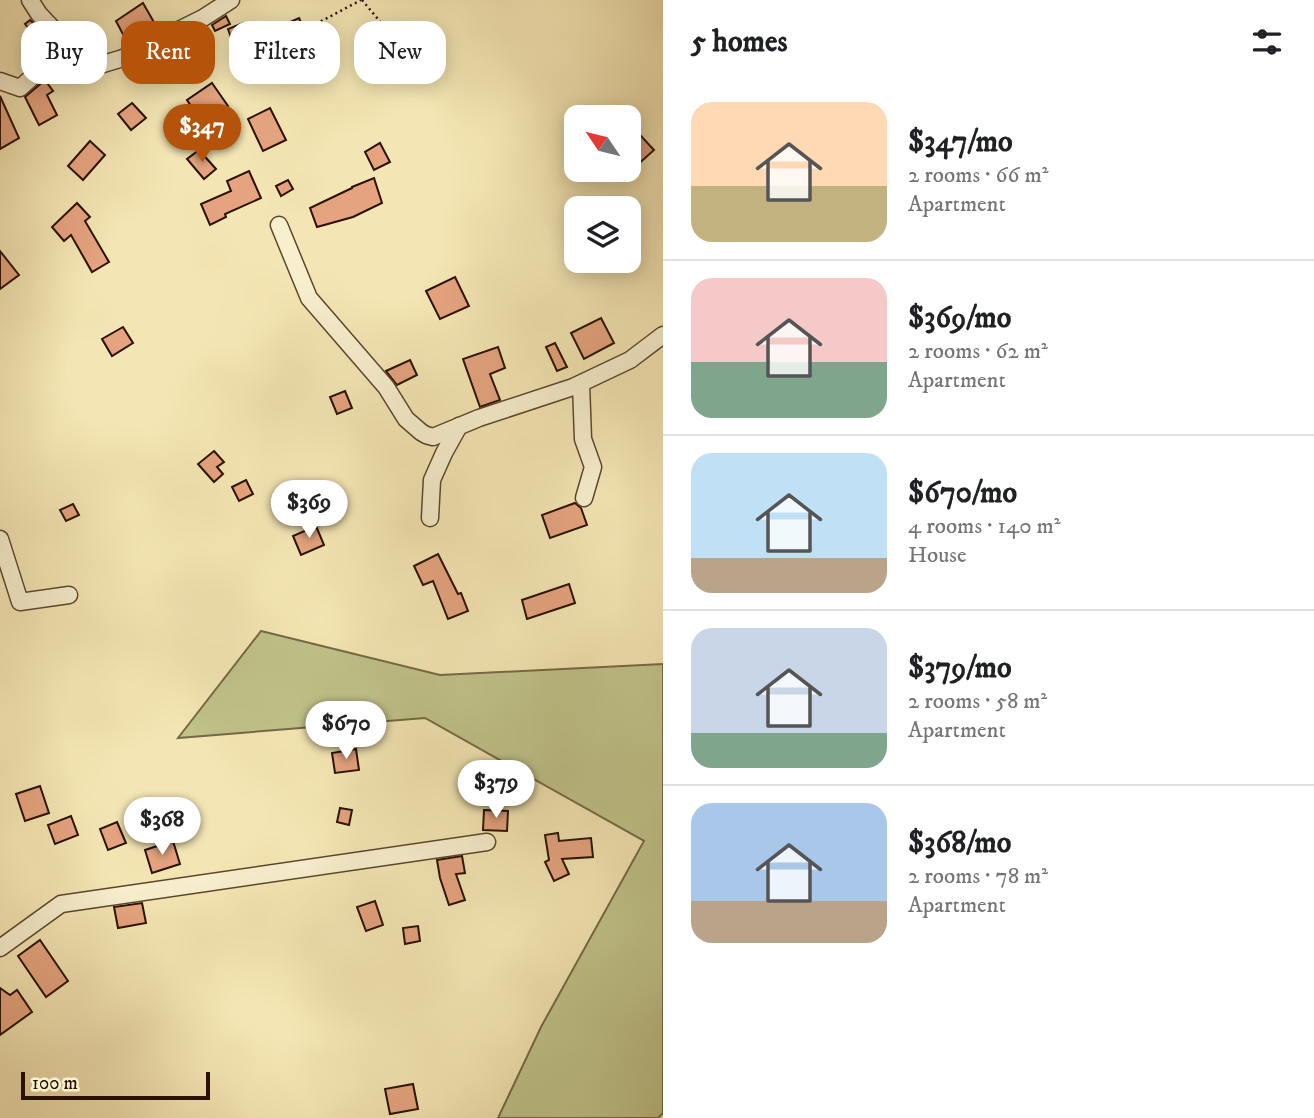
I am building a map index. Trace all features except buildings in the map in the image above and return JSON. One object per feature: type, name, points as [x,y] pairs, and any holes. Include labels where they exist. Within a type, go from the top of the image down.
[{"type":"street","points":[[30,0],[46,21]]},
{"type":"street","points":[[107,63],[123,58],[203,18],[231,0]]},
{"type":"street","points":[[0,81],[19,88],[24,84]]},
{"type":"street","points":[[279,225],[309,298],[386,387],[406,419],[426,435],[433,436],[581,384],[630,360],[663,335]]},
{"type":"street","points":[[581,384],[583,439],[593,467],[584,498]]},
{"type":"street","points":[[430,518],[432,480],[459,426]]},
{"type":"street","points":[[0,539],[20,602],[69,595]]},
{"type":"street","points":[[0,948],[61,904],[486,842]]},
{"type":"path","points":[[322,21],[361,0],[379,21]]},
{"type":"green space","points":[[261,631],[440,675],[663,664],[663,1113],[658,1118],[498,1118],[541,1027],[644,841],[425,718],[178,738]]}]
